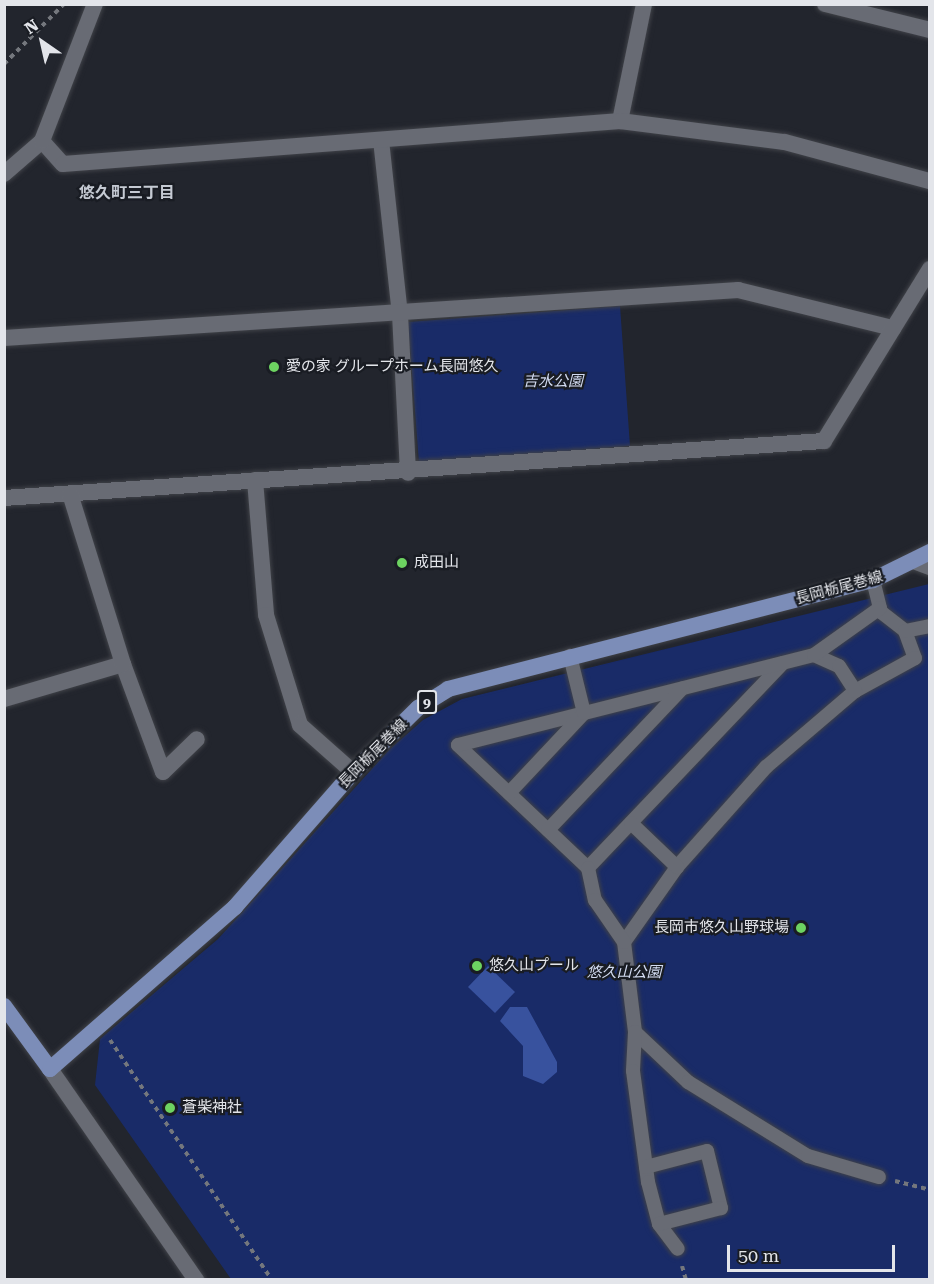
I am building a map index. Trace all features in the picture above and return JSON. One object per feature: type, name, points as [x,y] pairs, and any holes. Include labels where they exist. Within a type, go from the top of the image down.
[{"type":"main road","name":"長岡栃尾巻線","points":[[50,1069],[101,1027],[236,907],[353,772],[418,708],[448,689],[873,580],[925,560]]},
{"type":"main road","points":[[4,1006],[50,1069]]},
{"type":"street","points":[[4,174],[42,141],[94,4]]},
{"type":"street","points":[[620,121],[644,4]]},
{"type":"street","points":[[825,4],[930,30]]},
{"type":"street","points":[[42,141],[63,164],[620,121],[785,142],[930,182]]},
{"type":"street","points":[[381,140],[399,314],[408,473]]},
{"type":"street","points":[[4,498],[255,480],[408,473],[824,441],[930,269]]},
{"type":"street","points":[[4,338],[399,314],[738,290],[892,328]]},
{"type":"street","points":[[255,480],[266,615],[300,725],[353,772]]},
{"type":"street","points":[[70,494],[123,664],[163,771],[197,739]]},
{"type":"street","points":[[4,699],[123,664]]},
{"type":"street","points":[[50,1069],[196,1280]]},
{"type":"lane","points":[[624,942],[677,867],[766,767],[855,691],[915,658],[905,631],[880,608],[873,580]]},
{"type":"lane","points":[[678,1249],[659,1224],[646,1167],[633,1071],[635,1032],[624,942],[596,900],[588,868],[458,745],[814,655],[880,608]]},
{"type":"lane","points":[[905,631],[930,626]]},
{"type":"lane","points":[[814,655],[839,666],[855,691]]},
{"type":"lane","points":[[570,656],[584,713]]},
{"type":"lane","points":[[588,868],[783,663]]},
{"type":"lane","points":[[548,830],[682,689]]},
{"type":"lane","points":[[508,793],[584,713]]},
{"type":"lane","points":[[631,823],[677,867]]},
{"type":"lane","points":[[635,1032],[688,1082],[760,1130],[808,1156],[879,1177]]},
{"type":"lane","points":[[646,1167],[706,1151],[721,1208],[659,1224]]},
{"type":"path","points":[[4,64],[64,4]]},
{"type":"path","points":[[101,1027],[272,1280]]},
{"type":"path","points":[[879,1177],[930,1190]]},
{"type":"green space","name":"吉水公園","points":[[620,306],[630,446],[419,463],[408,322]]},
{"type":"green space","name":"悠久山公園","points":[[929,584],[929,1279],[231,1279],[95,1085],[100,1039],[218,939],[390,749],[423,720],[462,699]]},
{"type":"shaded area","points":[[488,966],[515,992],[495,1013],[468,987]]},
{"type":"shaded area","points":[[510,1007],[527,1007],[557,1062],[557,1072],[543,1084],[523,1076],[523,1046],[500,1021]]},
{"type":"place","name":"愛の家 グループホーム長岡悠久","points":[[274,367]]},
{"type":"place","name":"成田山","points":[[402,563]]},
{"type":"place","name":"長岡市悠久山野球場","points":[[801,928]]},
{"type":"place","name":"悠久山プール","points":[[477,966]]},
{"type":"place","name":"蒼柴神社","points":[[170,1108]]},
{"type":"district","name":"悠久町三丁目","points":[[127,193]]}]
